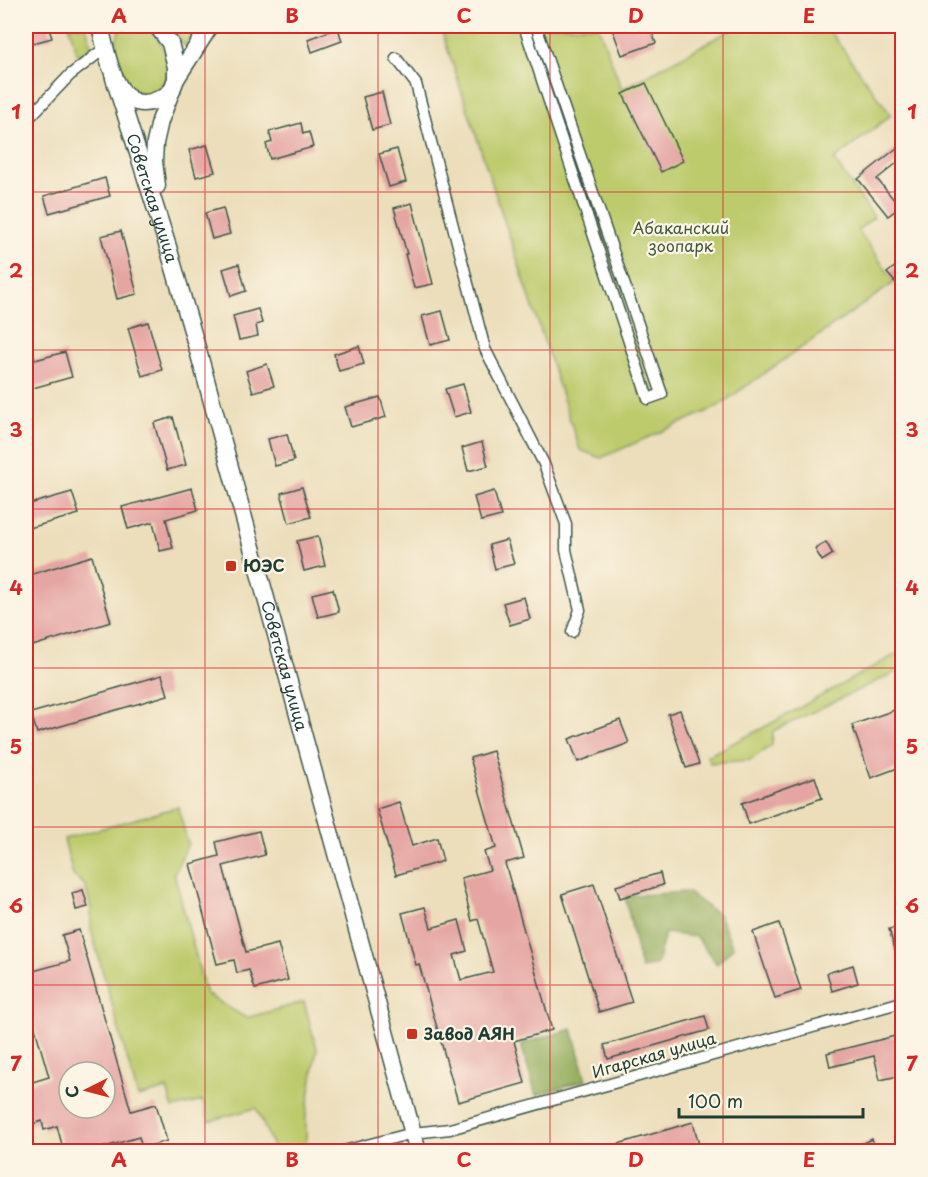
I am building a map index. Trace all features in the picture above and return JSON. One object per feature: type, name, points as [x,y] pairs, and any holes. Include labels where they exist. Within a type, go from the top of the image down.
[{"type":"main road","points":[[114,78],[124,93],[136,102],[145,104],[158,102],[174,85],[176,67],[170,43],[157,26]]},
{"type":"main road","points":[[168,247],[154,160],[155,142],[160,121],[174,85],[210,26]]},
{"type":"main road","name":"Советская улица","points":[[104,35],[114,78],[168,247],[229,462],[417,1152]]},
{"type":"street","points":[[524,26],[648,399],[662,394],[536,26]]},
{"type":"street","points":[[26,121],[104,35]]},
{"type":"street","points":[[396,58],[416,84],[484,349],[544,464],[566,524],[566,550],[580,610],[572,632]]},
{"type":"street","name":"Игарская улица","points":[[340,1152],[413,1133],[450,1129],[903,1002]]},
{"type":"green space","points":[[69,26],[86,26],[91,46],[85,54],[77,54]]},
{"type":"green space","points":[[124,26],[146,26],[162,45],[167,63],[166,78],[158,88],[147,93],[135,90],[125,78],[117,56],[116,40]]},
{"type":"green space","points":[[173,26],[196,26],[184,46]]},
{"type":"green space","name":"Абаканский зоопарк","points":[[440,26],[598,26],[622,89],[738,26],[826,26],[891,115],[834,160],[874,217],[858,230],[895,282],[715,408],[601,458],[580,450]]},
{"type":"green space","points":[[902,651],[902,669],[773,731],[772,745],[750,760],[710,763],[707,756],[761,729]]},
{"type":"green space","points":[[178,807],[188,844],[174,873],[206,994],[246,1018],[304,1002],[317,1049],[306,1115],[306,1151],[275,1151],[256,1108],[209,1121],[203,1101],[173,1108],[167,1089],[138,1097],[91,930],[91,908],[85,885],[73,875],[64,839]]},
{"type":"green space","points":[[687,892],[719,915],[733,947],[717,964],[696,937],[665,933],[657,964],[641,969],[625,896]]},
{"type":"green space","points":[[572,1029],[586,1080],[536,1095],[521,1044]]},
{"type":"building","points":[[26,26],[48,26],[52,38],[26,45]]},
{"type":"building","points":[[611,26],[650,26],[656,43],[622,55]]},
{"type":"building","points":[[338,28],[342,41],[312,52],[308,39]]},
{"type":"building","points":[[646,83],[683,161],[661,172],[623,94]]},
{"type":"building","points":[[382,92],[390,125],[372,130],[363,97]]},
{"type":"building","points":[[301,123],[303,134],[309,132],[313,147],[270,159],[266,144],[272,142],[269,132]]},
{"type":"building","points":[[903,143],[903,158],[877,179],[900,207],[888,216],[858,179]]},
{"type":"building","points":[[207,145],[215,172],[196,177],[189,150]]},
{"type":"building","points":[[397,149],[406,182],[389,187],[379,154]]},
{"type":"building","points":[[105,178],[110,196],[49,213],[44,196]]},
{"type":"building","points":[[412,203],[433,284],[414,288],[394,208]]},
{"type":"building","points":[[223,208],[230,234],[212,239],[205,213]]},
{"type":"building","points":[[121,231],[137,294],[117,299],[101,236]]},
{"type":"building","points":[[903,260],[903,275],[895,282],[887,273]]},
{"type":"building","points":[[239,264],[246,291],[231,296],[223,269]]},
{"type":"building","points":[[258,309],[262,323],[256,325],[258,336],[239,340],[233,316]]},
{"type":"building","points":[[442,311],[450,340],[430,345],[422,316]]},
{"type":"building","points":[[148,322],[162,370],[142,376],[128,328]]},
{"type":"building","points":[[26,338],[29,338],[35,360],[65,352],[72,377],[26,390]]},
{"type":"building","points":[[359,346],[364,364],[339,371],[334,354]]},
{"type":"building","points":[[267,364],[274,386],[253,392],[246,371]]},
{"type":"building","points":[[463,384],[471,412],[454,417],[445,389]]},
{"type":"building","points":[[380,397],[386,417],[351,427],[345,407]]},
{"type":"building","points":[[173,417],[186,465],[167,470],[154,423]]},
{"type":"building","points":[[287,434],[294,461],[275,466],[268,439]]},
{"type":"building","points":[[482,442],[488,466],[468,471],[462,448]]},
{"type":"building","points":[[302,487],[311,517],[289,523],[281,493]]},
{"type":"building","points":[[192,488],[198,510],[166,519],[173,548],[160,551],[153,522],[128,529],[122,507]]},
{"type":"building","points":[[494,491],[501,516],[481,521],[474,497]]},
{"type":"building","points":[[72,492],[79,514],[26,529],[26,505]]},
{"type":"building","points":[[318,536],[325,566],[304,571],[297,541]]},
{"type":"building","points":[[507,540],[514,564],[495,569],[489,545]]},
{"type":"building","points":[[826,542],[833,554],[822,561],[815,549]]},
{"type":"building","points":[[92,556],[111,622],[26,648],[26,576]]},
{"type":"building","points":[[333,589],[339,612],[318,617],[312,594]]},
{"type":"building","points":[[524,597],[530,619],[510,625],[503,603]]},
{"type":"building","points":[[162,675],[168,695],[37,733],[31,713]]},
{"type":"building","points":[[903,707],[903,766],[871,778],[852,725]]},
{"type":"building","points":[[680,710],[699,764],[686,768],[668,714]]},
{"type":"building","points":[[620,720],[629,743],[578,762],[569,739]]},
{"type":"building","points":[[493,751],[524,858],[505,863],[552,1030],[514,1041],[525,1083],[458,1102],[419,964],[416,965],[402,913],[425,907],[431,928],[459,920],[467,951],[454,955],[461,980],[493,972],[478,919],[472,921],[461,878],[490,870],[484,852],[496,848],[470,758]]},
{"type":"building","points":[[815,777],[822,798],[749,824],[742,803]]},
{"type":"building","points":[[399,802],[412,846],[437,838],[443,861],[396,875],[377,809]]},
{"type":"building","points":[[259,831],[265,855],[223,866],[246,952],[278,944],[288,980],[255,989],[249,970],[237,973],[234,960],[217,964],[190,864],[219,856],[216,842]]},
{"type":"building","points":[[660,873],[663,885],[620,898],[616,886]]},
{"type":"building","points":[[594,884],[632,1002],[599,1012],[562,894]]},
{"type":"building","points":[[83,890],[88,907],[76,910],[72,893]]},
{"type":"building","points":[[779,923],[801,990],[775,998],[753,932]]},
{"type":"building","points":[[903,926],[903,966],[900,967],[889,929]]},
{"type":"building","points":[[79,930],[116,1060],[57,1060],[57,1120],[117,1120],[117,1062],[131,1111],[156,1104],[167,1141],[142,1148],[139,1137],[88,1152],[64,1152],[57,1126],[44,1130],[42,1121],[26,1126],[26,1084],[49,1077],[26,997],[26,973],[70,961],[62,935]]},
{"type":"building","points":[[853,965],[858,983],[832,991],[827,973]]},
{"type":"building","points":[[705,1016],[709,1030],[608,1059],[604,1045]]},
{"type":"building","points":[[903,1034],[903,1075],[880,1080],[874,1056],[830,1067],[827,1053]]},
{"type":"building","points":[[693,1122],[701,1152],[601,1152],[601,1149]]},
{"type":"building","points":[[872,1139],[878,1152],[845,1152]]},
{"type":"place","name":"ЮЭС","points":[[231,566]]},
{"type":"place","name":"Завод АЯН","points":[[412,1034]]}]
